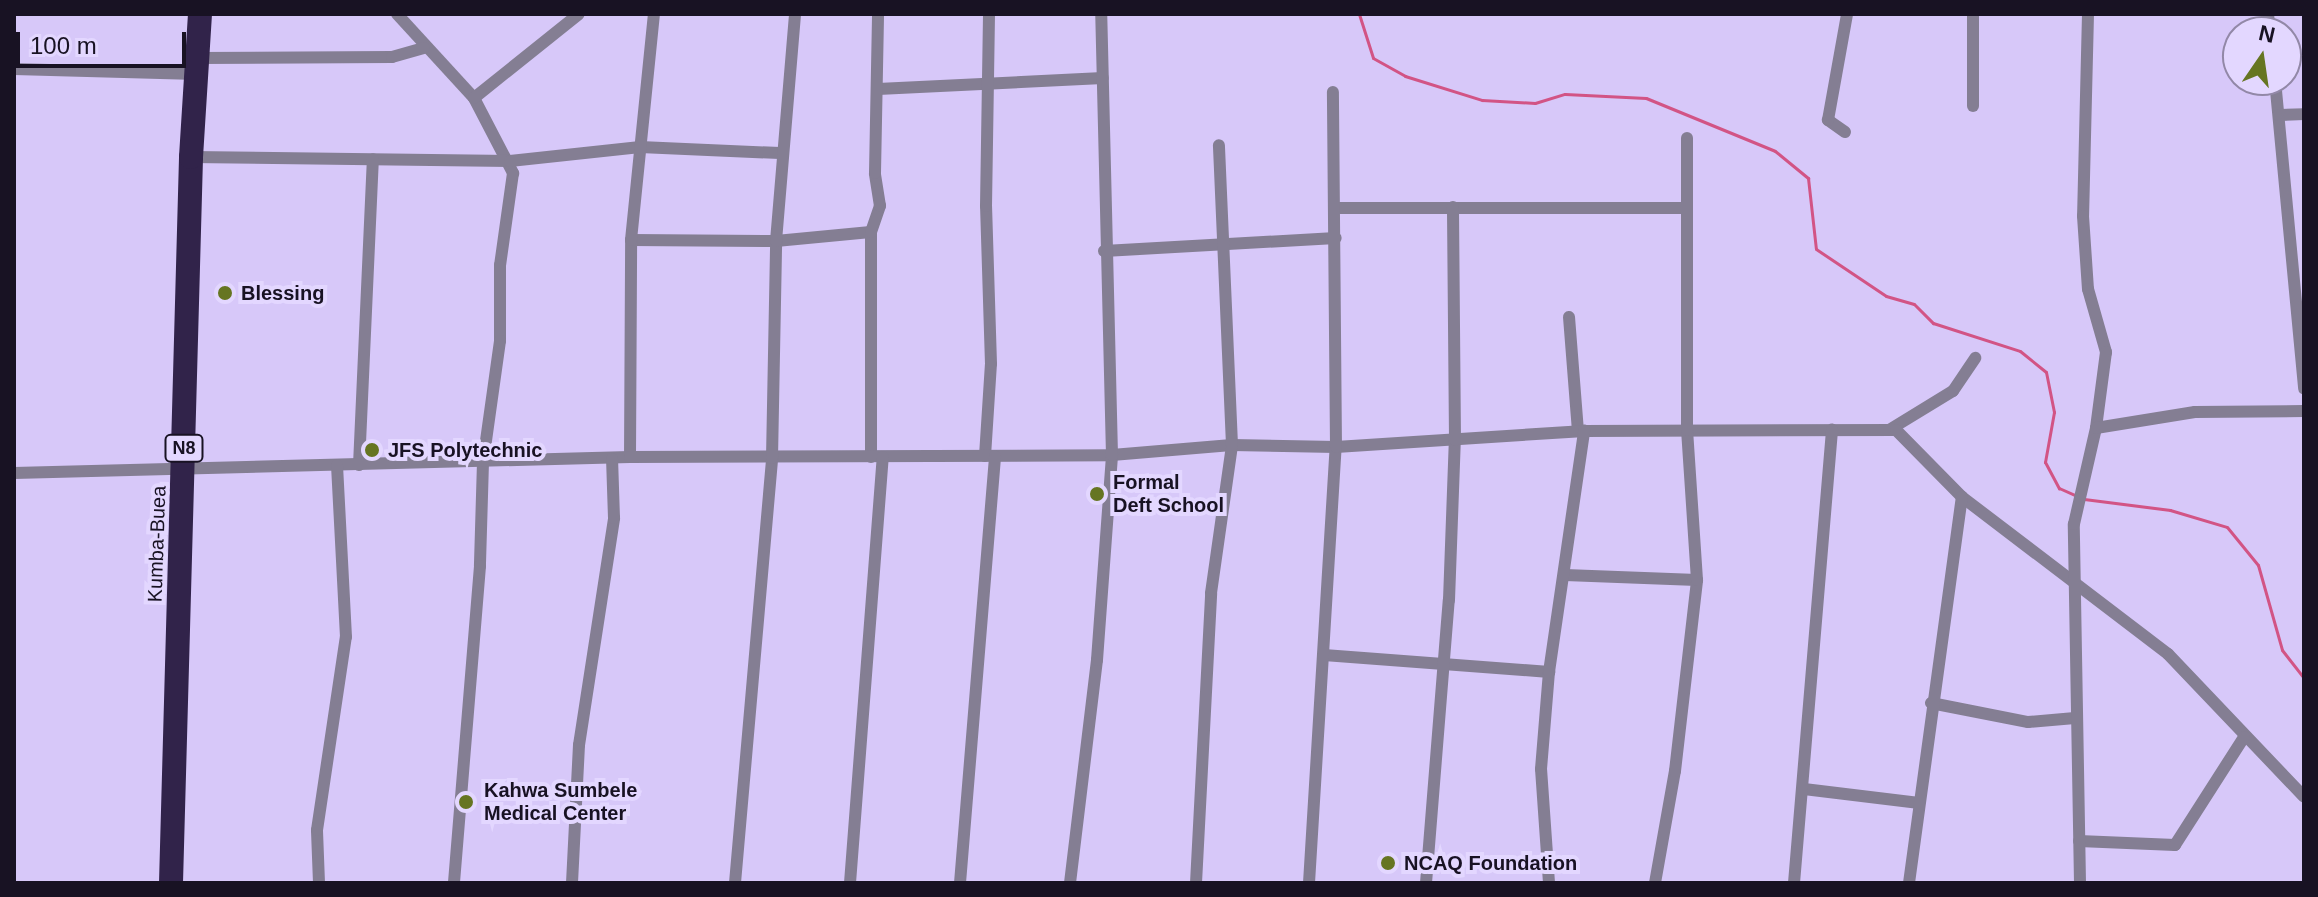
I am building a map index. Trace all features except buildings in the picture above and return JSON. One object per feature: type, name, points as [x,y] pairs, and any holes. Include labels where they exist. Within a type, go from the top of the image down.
[{"type":"highway","name":"Kumba-Buea","points":[[171,883],[191,157],[200,14]]},
{"type":"street","points":[[397,14],[424,48],[474,98],[510,161],[513,181],[500,265],[500,341],[483,462],[479,582],[454,883]]},
{"type":"street","points":[[630,457],[631,240],[654,14]]},
{"type":"street","points":[[735,883],[772,458],[780,153],[795,14]]},
{"type":"street","points":[[850,883],[877,457],[871,232],[879,215],[878,14]]},
{"type":"street","points":[[960,883],[990,456],[991,364],[986,206],[989,14]]},
{"type":"street","points":[[1070,883],[1097,660],[1112,455],[1104,251],[1101,14]]},
{"type":"street","points":[[1845,132],[1828,120],[1847,14]]},
{"type":"street","points":[[1973,14],[1973,106]]},
{"type":"street","points":[[2080,883],[2075,718],[2075,513],[2096,428],[2106,352],[2088,289],[2083,216],[2088,14]]},
{"type":"street","points":[[474,98],[573,16]]},
{"type":"street","points":[[14,69],[197,66],[392,57],[424,48]]},
{"type":"street","points":[[878,89],[1103,78]]},
{"type":"street","points":[[1309,883],[1336,447],[1333,92]]},
{"type":"street","points":[[2277,96],[2298,268],[2304,389]]},
{"type":"street","points":[[2279,115],[2304,114]]},
{"type":"street","points":[[1655,883],[1675,771],[1697,580],[1687,430],[1687,138]]},
{"type":"street","points":[[1196,883],[1211,593],[1232,445],[1219,145]]},
{"type":"street","points":[[191,157],[510,161],[640,147],[780,153]]},
{"type":"street","points":[[359,465],[373,159]]},
{"type":"street","points":[[1426,883],[1445,663],[1455,440],[1453,207]]},
{"type":"street","points":[[1335,208],[1687,208]]},
{"type":"street","points":[[631,240],[776,241],[871,232]]},
{"type":"street","points":[[1104,251],[1336,238]]},
{"type":"street","points":[[1549,883],[1541,769],[1549,672],[1565,575],[1581,431],[1569,317]]},
{"type":"street","points":[[1889,430],[1953,391],[1975,358]]},
{"type":"street","points":[[2096,428],[2195,412],[2304,411]]},
{"type":"street","points":[[1794,883],[1832,430]]},
{"type":"street","points":[[14,473],[630,457],[1112,455],[1232,445],[1336,447],[1581,431],[1889,430],[1901,433],[1962,497],[2077,589],[2168,654],[2304,797]]},
{"type":"street","points":[[572,883],[579,745],[614,518],[612,459]]},
{"type":"street","points":[[319,883],[317,830],[346,637],[337,465]]},
{"type":"street","points":[[1909,883],[1931,703],[1962,497]]},
{"type":"street","points":[[1565,575],[1697,580]]},
{"type":"street","points":[[1324,655],[1549,672]]},
{"type":"street","points":[[1931,703],[2028,722],[2075,718]]},
{"type":"street","points":[[2079,841],[2175,845],[2244,737]]},
{"type":"street","points":[[1804,789],[1919,803]]},
{"type":"waterway","points":[[1359,14],[1373,58],[1405,76],[1482,100],[1535,103],[1565,94],[1646,98],[1775,151],[1808,178],[1816,249],[1886,296],[1914,304],[1933,323],[2020,351],[2046,372],[2054,412],[2045,462],[2059,488],[2077,496]]},
{"type":"waterway","points":[[2084,499],[2170,510],[2227,527],[2258,565],[2282,650],[2304,678]]},
{"type":"place","name":"Blessing","points":[[225,293]]},
{"type":"place","name":"JFS Polytechnic","points":[[372,450]]},
{"type":"place","name":"Formal Deft School","points":[[1097,494]]},
{"type":"place","name":"Kahwa Sumbele Medical Center","points":[[466,802]]},
{"type":"place","name":"NCAQ Foundation","points":[[1388,863]]}]
